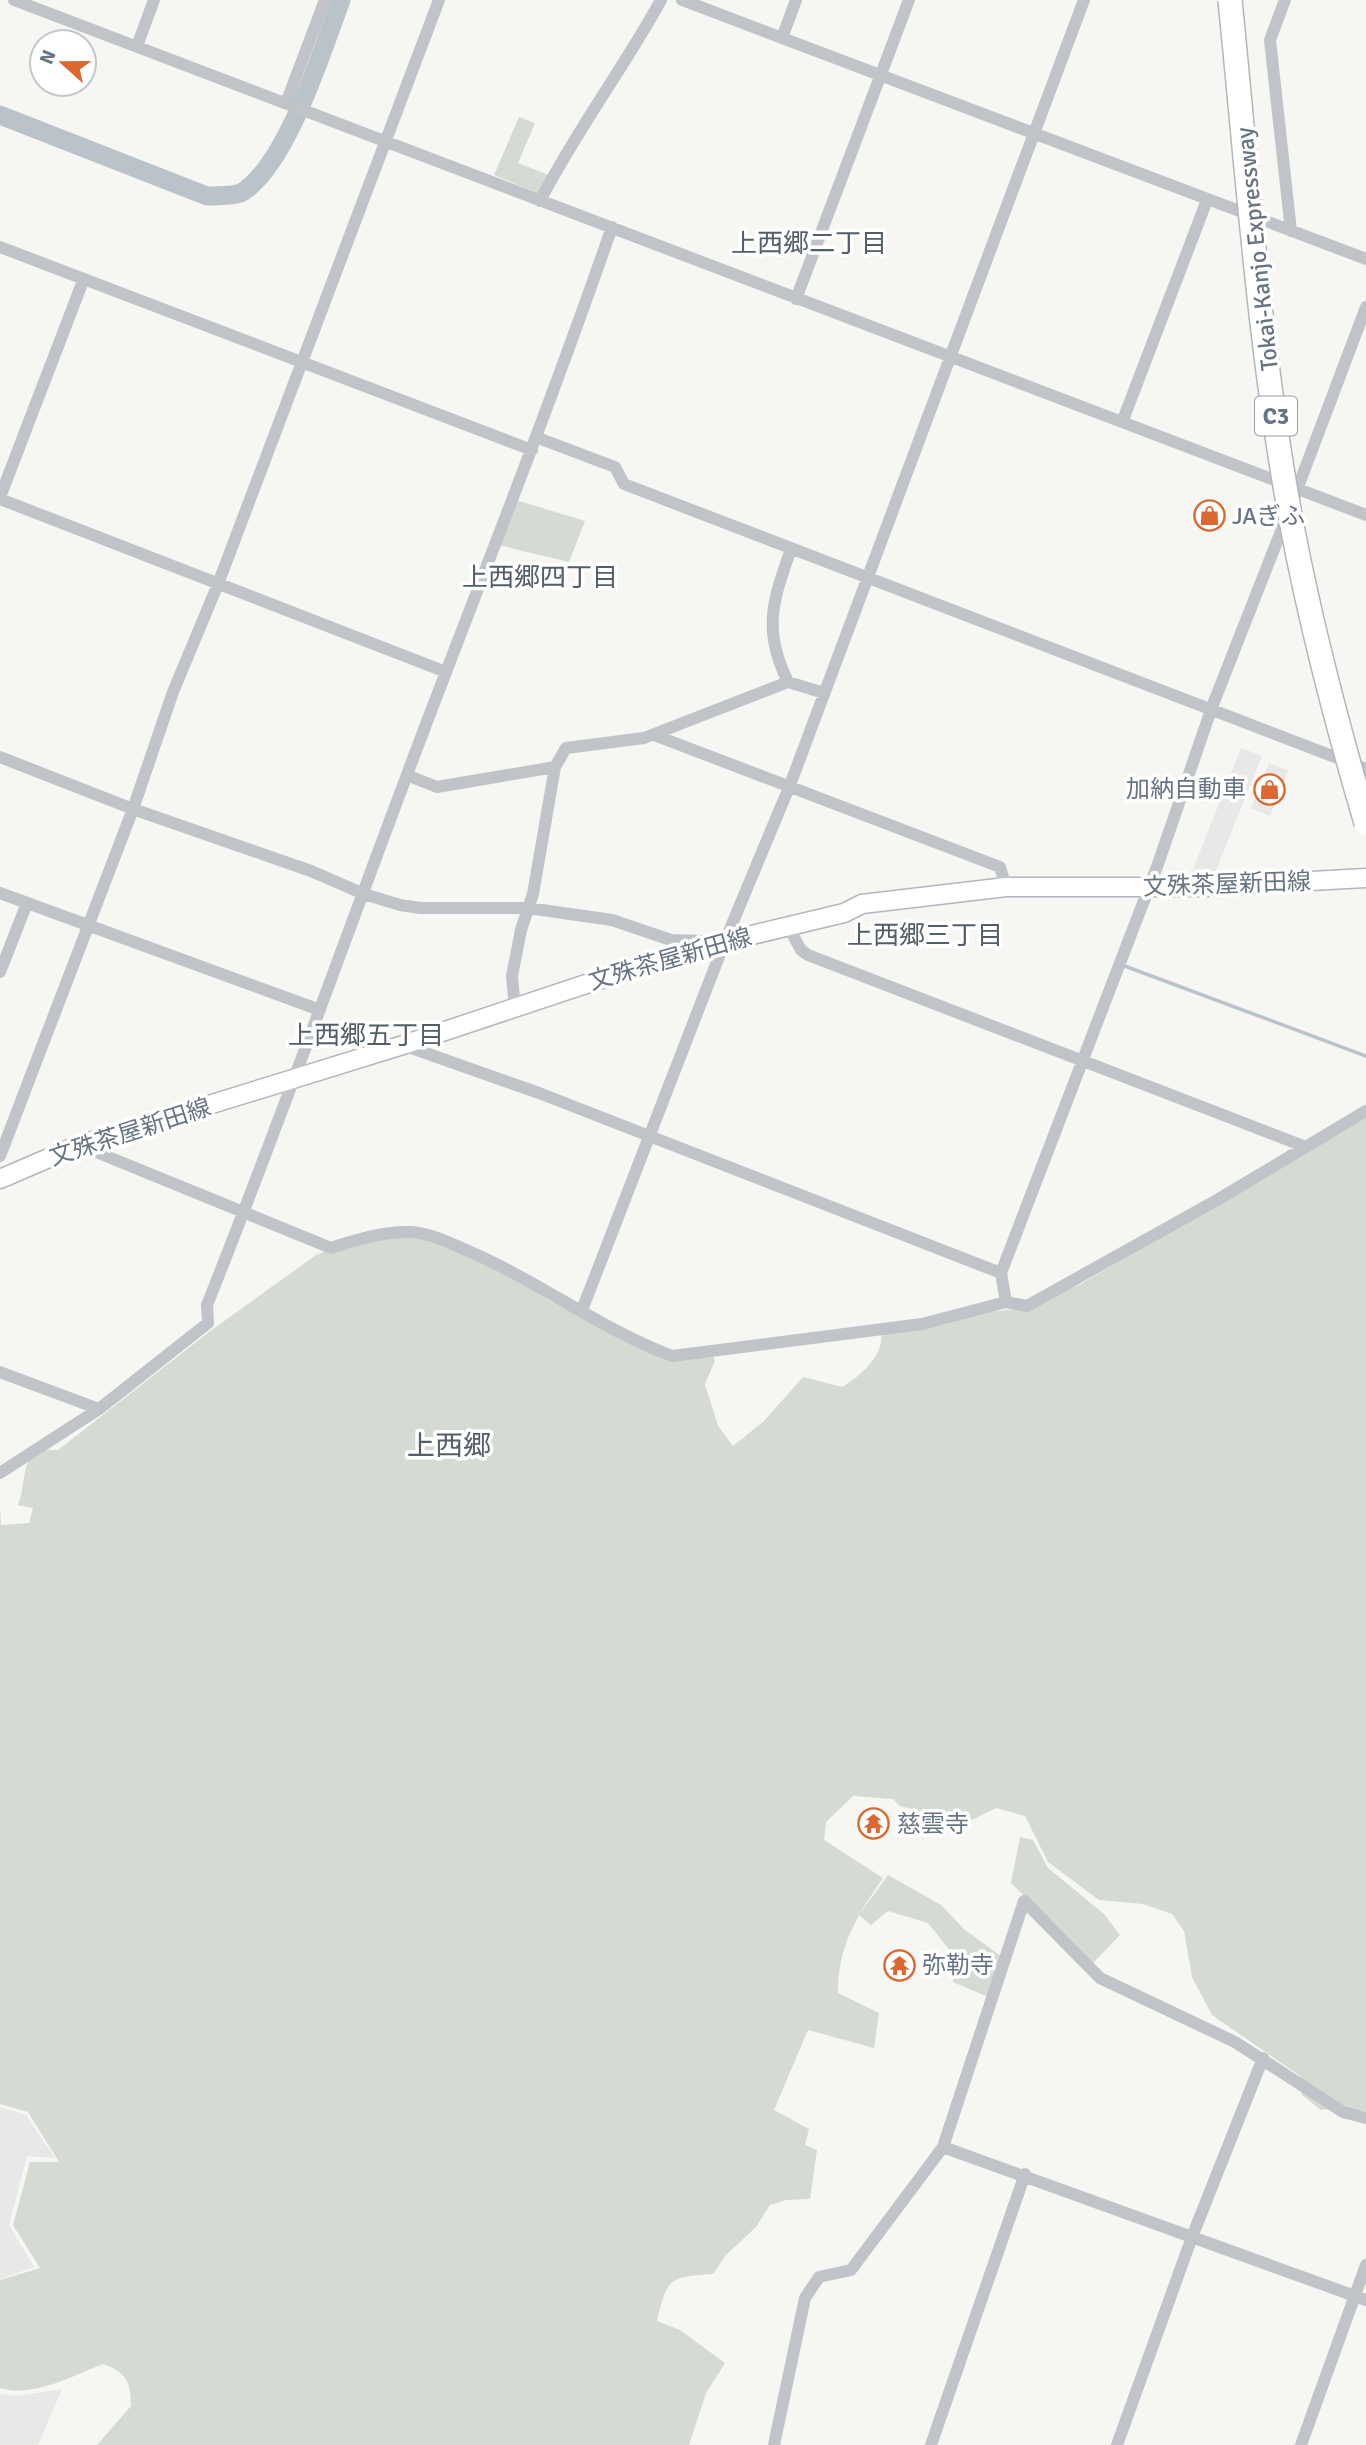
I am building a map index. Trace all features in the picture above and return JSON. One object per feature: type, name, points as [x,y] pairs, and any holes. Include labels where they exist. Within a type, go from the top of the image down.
[{"type":"highway","name":"Tokai-Kanjo Expressway","points":[[1230,0],[1258,274],[1293,533],[1316,644],[1366,823]]},
{"type":"main road","name":"文殊茶屋新田線","points":[[0,1180],[79,1145],[515,1009],[573,986],[725,941],[844,913],[862,904],[1006,887],[1147,888],[1366,878]]},
{"type":"street","points":[[14,0],[949,357],[1123,420],[1366,515]]},
{"type":"street","points":[[137,46],[154,0]]},
{"type":"street","points":[[288,104],[325,0]]},
{"type":"street","points":[[0,1156],[133,808],[173,692],[218,584],[439,0]]},
{"type":"street","points":[[540,201],[571,142],[622,69],[661,0]]},
{"type":"street","points":[[682,0],[1366,259]]},
{"type":"street","points":[[782,38],[796,0]]},
{"type":"street","points":[[796,299],[909,0]]},
{"type":"street","points":[[582,1310],[725,941],[790,785],[1084,0]]},
{"type":"street","points":[[1285,0],[1270,40],[1291,231]]},
{"type":"street","points":[[1123,420],[1207,200]]},
{"type":"street","points":[[0,1473],[99,1409],[208,1323],[206,1305],[296,1079],[446,672],[535,444],[612,227]]},
{"type":"street","points":[[0,247],[301,364],[535,444],[615,467],[624,484],[1212,707],[1366,769]]},
{"type":"street","points":[[83,281],[0,498],[446,672]]},
{"type":"street","points":[[1006,1303],[1001,1273],[1158,864],[1212,707],[1366,307]]},
{"type":"street","points":[[788,681],[779,664],[770,627],[776,590],[791,549]]},
{"type":"street","points":[[515,1009],[512,976],[551,802],[555,766],[566,748],[654,735],[788,681],[824,693]]},
{"type":"street","points":[[654,735],[1000,867],[1006,887]]},
{"type":"street","points":[[0,757],[133,808],[311,870],[364,894],[420,908],[528,908],[612,920],[671,940],[725,941]]},
{"type":"street","points":[[408,776],[437,787],[555,766]]},
{"type":"street","points":[[0,892],[320,1010]]},
{"type":"street","points":[[0,972],[27,903]]},
{"type":"street","points":[[788,926],[808,955],[1306,1147]]},
{"type":"street","points":[[403,1045],[462,1064],[1001,1273]]},
{"type":"street","points":[[79,1145],[331,1248],[353,1240],[408,1232],[429,1235],[492,1261],[638,1344],[672,1356],[922,1324],[1006,1303],[1027,1306],[1217,1200],[1366,1111]]},
{"type":"street","points":[[0,1118],[13,1124]]},
{"type":"street","points":[[0,1372],[99,1409]]},
{"type":"street","points":[[774,2445],[805,2298],[819,2277],[851,2270],[943,2147],[1024,1901],[1100,1978],[1263,2058],[1343,2112],[1366,2118]]},
{"type":"street","points":[[1117,2445],[1192,2236],[1263,2058]]},
{"type":"street","points":[[943,2147],[1025,2174],[1360,2298]]},
{"type":"street","points":[[931,2445],[1025,2174]]},
{"type":"street","points":[[1301,2445],[1360,2298],[1366,2265]]},
{"type":"shaded area","points":[[519,117],[535,123],[518,163],[549,175],[540,194],[494,175]]},
{"type":"shaded area","points":[[516,500],[585,521],[569,562],[498,545]]},
{"type":"shaded area","points":[[1241,748],[1262,756],[1212,880],[1190,877]]},
{"type":"shaded area","name":"加納自動車","points":[[1269,763],[1288,770],[1270,816],[1251,808]]},
{"type":"shaded area","points":[[1366,1118],[1366,2111],[1341,2108],[1321,2110],[1302,2095],[1300,2076],[1212,2015],[1192,1977],[1184,1931],[1172,1914],[1143,1904],[1099,1900],[1048,1862],[1025,1816],[996,1808],[966,1823],[900,1806],[893,1799],[853,1796],[826,1822],[824,1840],[883,1878],[865,1905],[845,1946],[838,1993],[879,2013],[874,2048],[808,2030],[774,2110],[809,2129],[805,2145],[817,2150],[810,2199],[786,2200],[770,2205],[756,2227],[726,2255],[713,2274],[672,2282],[664,2296],[657,2321],[680,2330],[725,2363],[706,2393],[689,2445],[97,2445],[131,2406],[126,2379],[117,2371],[103,2364],[39,2388],[0,2388],[0,2280],[40,2268],[13,2225],[30,2162],[59,2162],[28,2112],[0,2104],[0,1510],[1,1525],[29,1523],[33,1508],[18,1505],[30,1459],[45,1451],[58,1450],[209,1332],[316,1255],[368,1234],[449,1237],[552,1302],[650,1350],[711,1351],[715,1361],[705,1384],[718,1426],[733,1446],[764,1421],[803,1377],[842,1387],[857,1376],[872,1362],[881,1344],[878,1325],[1015,1309],[1079,1285]]},
{"type":"shaded area","points":[[1020,1837],[1033,1840],[1048,1868],[1104,1914],[1120,1935],[1093,1963],[1011,1883]]},
{"type":"shaded area","points":[[888,1875],[941,1905],[965,1930],[1001,1956],[988,1997],[953,1982],[956,1958],[928,1923],[888,1911],[871,1925],[859,1915]]},
{"type":"shaded area","points":[[0,2107],[26,2115],[55,2158],[27,2156],[9,2225],[34,2267],[0,2279]]},
{"type":"shaded area","points":[[62,2389],[38,2445],[0,2445],[0,2394],[17,2396]]},
{"type":"waterway","points":[[0,115],[207,196],[241,193],[260,176],[289,131],[314,75],[341,0]]},
{"type":"waterway","points":[[1122,965],[1366,1056]]},
{"type":"place","name":"JAぎふ","points":[[1209,516]]},
{"type":"place","name":"加納自動車","points":[[1269,789]]},
{"type":"place","name":"慈雲寺","points":[[874,1824]]},
{"type":"place","name":"弥勒寺","points":[[899,1965]]},
{"type":"district","name":"上西郷二丁目","points":[[809,244]]},
{"type":"district","name":"上西郷四丁目","points":[[540,578]]},
{"type":"district","name":"上西郷三丁目","points":[[925,936]]},
{"type":"district","name":"上西郷五丁目","points":[[366,1036]]},
{"type":"district","name":"上西郷","points":[[449,1446]]}]
